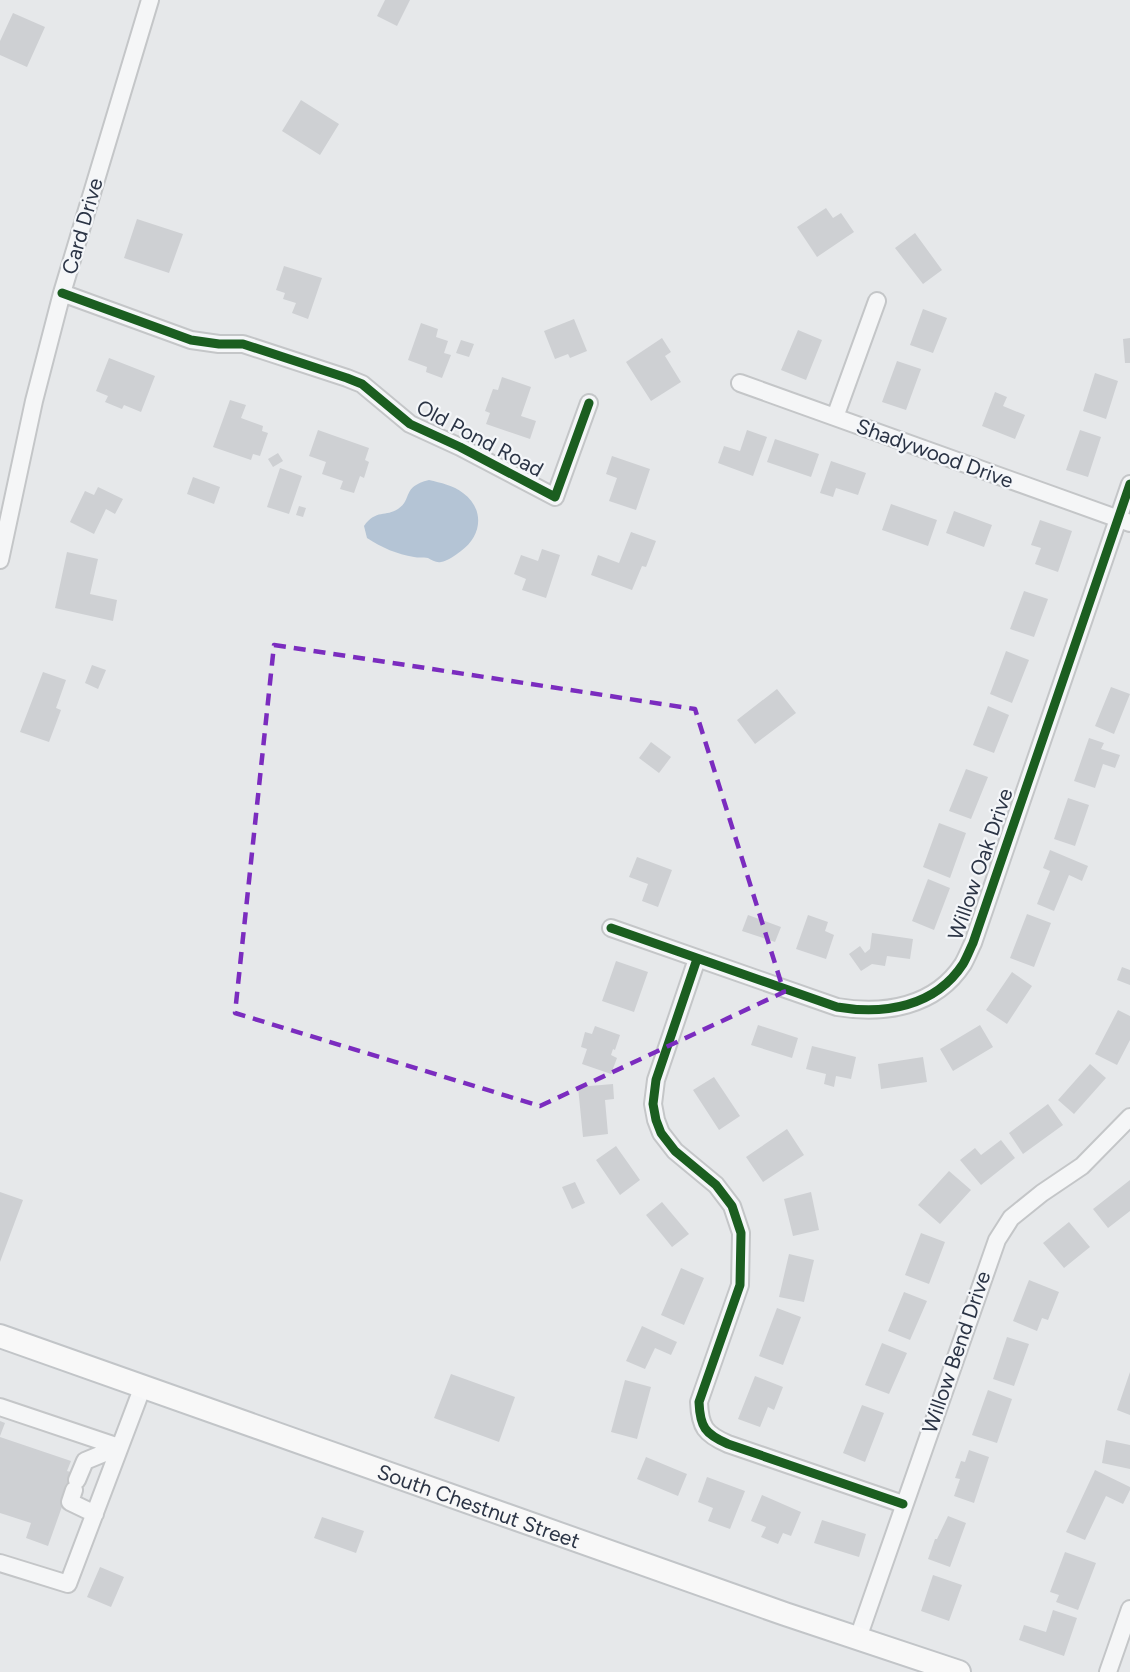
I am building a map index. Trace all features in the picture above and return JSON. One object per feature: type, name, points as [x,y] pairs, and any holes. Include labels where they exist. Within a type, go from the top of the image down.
[{"type":"main road","name":"South Chestnut Street","points":[[0,1336],[774,1610],[959,1672]]},
{"type":"street","name":"Card Drive","points":[[0,560],[34,401],[62,293],[150,0]]},
{"type":"street","name":"Old Pond Road","points":[[62,293],[191,340],[219,344],[243,344],[362,384],[410,424],[460,447],[555,497],[589,404]]},
{"type":"street","points":[[835,417],[877,301]]},
{"type":"street","name":"Shadywood Drive","points":[[740,383],[1124,521]]},
{"type":"street","name":"Willow Oak Drive","points":[[611,928],[837,1007],[859,1011],[881,1011],[910,1005],[932,994],[949,980],[962,964],[973,943],[1124,521],[1130,484]]},
{"type":"street","points":[[697,958],[656,1080],[652,1104],[662,1133],[675,1151],[716,1185],[732,1206],[741,1233],[740,1286],[699,1402],[699,1417],[712,1437],[728,1444],[903,1504]]},
{"type":"street","name":"Willow Bend Drive","points":[[858,1638],[997,1240],[1011,1218],[1042,1193],[1082,1166],[1130,1117]]},
{"type":"street","points":[[0,1563],[68,1584],[143,1386]]},
{"type":"street","points":[[0,1407],[119,1447]]},
{"type":"street","points":[[95,1514],[70,1502],[76,1485],[85,1461],[119,1447]]},
{"type":"street","points":[[1108,1672],[1130,1609]]},
{"type":"highlighted area","points":[[274,645],[695,709],[784,992],[540,1106],[235,1013]]},
{"type":"water","points":[[429,480],[459,490],[470,499],[475,507],[478,514],[477,530],[468,545],[451,558],[439,562],[396,552],[367,538],[364,526],[368,521],[377,515],[398,509],[414,486]]},
{"type":"building","points":[[385,0],[410,0],[397,26],[377,16]]},
{"type":"building","points":[[13,13],[45,27],[27,67],[0,55],[0,41]]},
{"type":"building","points":[[301,100],[339,124],[320,155],[282,131]]},
{"type":"building","points":[[826,208],[833,218],[841,213],[854,232],[817,257],[797,227]]},
{"type":"building","points":[[137,219],[183,234],[169,273],[124,258]]},
{"type":"building","points":[[915,233],[942,270],[923,284],[895,248]]},
{"type":"building","points":[[284,266],[322,278],[308,319],[292,313],[296,303],[283,299],[285,293],[276,290]]},
{"type":"building","points":[[923,309],[947,318],[933,353],[910,345]]},
{"type":"building","points":[[574,319],[587,351],[570,358],[568,354],[555,359],[544,331]]},
{"type":"building","points":[[421,323],[438,329],[436,337],[448,341],[444,353],[451,355],[442,378],[426,372],[427,367],[408,360]]},
{"type":"building","points":[[798,330],[822,340],[806,380],[781,370]]},
{"type":"building","points":[[662,338],[671,352],[665,356],[681,382],[651,401],[626,362]]},
{"type":"building","points":[[1130,338],[1130,363],[1125,363],[1123,339]]},
{"type":"building","points":[[461,340],[474,344],[469,357],[456,353]]},
{"type":"building","points":[[109,358],[155,376],[141,412],[124,405],[122,409],[105,402],[108,396],[96,391]]},
{"type":"building","points":[[897,361],[921,369],[906,410],[882,402]]},
{"type":"building","points":[[1095,373],[1118,381],[1106,419],[1083,411]]},
{"type":"building","points":[[502,377],[531,387],[521,416],[536,421],[530,439],[486,424],[490,413],[485,411],[493,389],[498,390]]},
{"type":"building","points":[[995,392],[1007,397],[1003,406],[1025,415],[1015,439],[982,426]]},
{"type":"building","points":[[230,400],[246,405],[241,418],[263,426],[262,431],[268,433],[260,456],[253,454],[251,460],[213,447]]},
{"type":"building","points":[[318,430],[369,448],[365,460],[369,462],[364,478],[360,476],[354,493],[340,489],[343,481],[322,474],[326,462],[309,456]]},
{"type":"building","points":[[747,430],[767,437],[753,476],[718,463],[724,446],[740,451]]},
{"type":"building","points":[[1080,430],[1101,437],[1088,477],[1066,470]]},
{"type":"building","points":[[775,439],[819,454],[811,477],[767,462]]},
{"type":"building","points":[[278,453],[283,461],[273,467],[268,459]]},
{"type":"building","points":[[612,456],[650,469],[636,510],[609,501],[617,478],[606,474]]},
{"type":"building","points":[[831,461],[866,473],[858,495],[836,488],[833,497],[820,493]]},
{"type":"building","points":[[280,468],[302,476],[289,514],[267,507]]},
{"type":"building","points":[[193,477],[220,487],[214,504],[187,494]]},
{"type":"building","points":[[98,487],[123,499],[115,514],[106,509],[94,534],[70,522],[85,491],[94,495]]},
{"type":"building","points":[[891,504],[937,520],[928,546],[882,530]]},
{"type":"building","points":[[299,506],[306,508],[303,517],[296,515]]},
{"type":"building","points":[[954,511],[992,525],[984,547],[946,533]]},
{"type":"building","points":[[1040,520],[1072,531],[1058,572],[1035,564],[1041,548],[1031,545]]},
{"type":"building","points":[[631,532],[656,541],[646,567],[642,566],[632,590],[591,575],[598,555],[619,563]]},
{"type":"building","points":[[542,549],[560,555],[546,598],[522,590],[526,579],[514,574],[521,555],[538,561]]},
{"type":"building","points":[[67,552],[98,559],[90,594],[117,600],[113,621],[55,608]]},
{"type":"building","points":[[1024,591],[1048,599],[1034,637],[1010,629]]},
{"type":"building","points":[[1006,651],[1029,660],[1012,703],[990,694]]},
{"type":"building","points":[[92,665],[106,670],[98,689],[85,683]]},
{"type":"building","points":[[43,672],[66,680],[56,708],[61,710],[49,742],[20,732]]},
{"type":"building","points":[[1111,687],[1130,694],[1114,734],[1095,726]]},
{"type":"building","points":[[777,689],[796,713],[755,744],[737,720]]},
{"type":"building","points":[[988,706],[1009,715],[994,753],[973,745]]},
{"type":"building","points":[[1089,738],[1104,743],[1101,749],[1120,755],[1115,768],[1103,764],[1095,788],[1074,781]]},
{"type":"building","points":[[651,742],[671,757],[659,773],[639,758]]},
{"type":"building","points":[[966,769],[988,777],[971,819],[949,811]]},
{"type":"building","points":[[1068,798],[1089,805],[1075,846],[1054,839]]},
{"type":"building","points":[[939,823],[966,833],[950,878],[923,867]]},
{"type":"building","points":[[1050,850],[1088,866],[1082,881],[1069,875],[1054,911],[1037,904],[1050,871],[1043,868]]},
{"type":"building","points":[[637,857],[672,870],[658,907],[642,901],[648,884],[629,877]]},
{"type":"building","points":[[928,879],[950,888],[934,930],[912,921]]},
{"type":"building","points":[[1027,914],[1051,923],[1034,967],[1010,958]]},
{"type":"building","points":[[748,915],[781,927],[775,942],[742,931]]},
{"type":"building","points":[[808,915],[828,922],[825,931],[834,935],[826,959],[796,949]]},
{"type":"building","points":[[872,933],[913,939],[910,959],[887,956],[885,966],[872,964],[861,971],[849,954],[860,946],[865,953],[870,949]]},
{"type":"building","points":[[616,961],[648,972],[634,1012],[602,1001]]},
{"type":"building","points":[[1122,967],[1130,970],[1130,985],[1117,980]]},
{"type":"building","points":[[1012,972],[1032,986],[1007,1024],[986,1010]]},
{"type":"building","points":[[1118,1010],[1130,1016],[1130,1040],[1117,1065],[1095,1054]]},
{"type":"building","points":[[758,1025],[798,1038],[792,1058],[751,1045]]},
{"type":"building","points":[[980,1025],[993,1047],[953,1071],[940,1049]]},
{"type":"building","points":[[595,1026],[620,1035],[611,1055],[617,1058],[611,1074],[582,1064],[587,1049],[581,1047],[585,1032],[592,1034]]},
{"type":"building","points":[[812,1046],[856,1057],[851,1079],[836,1076],[834,1087],[824,1084],[826,1074],[806,1069]]},
{"type":"building","points":[[923,1057],[927,1082],[881,1089],[878,1064]]},
{"type":"building","points":[[1090,1064],[1106,1078],[1074,1114],[1058,1100]]},
{"type":"building","points":[[714,1077],[740,1116],[719,1130],[693,1090]]},
{"type":"building","points":[[613,1084],[614,1099],[605,1100],[608,1134],[583,1137],[578,1087]]},
{"type":"building","points":[[1048,1104],[1063,1125],[1023,1154],[1009,1133]]},
{"type":"building","points":[[787,1129],[804,1155],[763,1182],[746,1157]]},
{"type":"building","points":[[1001,1140],[1015,1158],[981,1185],[960,1160],[975,1148],[981,1155]]},
{"type":"building","points":[[616,1146],[640,1180],[620,1195],[596,1160]]},
{"type":"building","points":[[949,1171],[971,1190],[940,1224],[918,1205]]},
{"type":"building","points":[[1130,1180],[1130,1211],[1108,1228],[1093,1209]]},
{"type":"building","points":[[575,1182],[585,1203],[572,1209],[562,1187]]},
{"type":"building","points":[[0,1192],[23,1200],[0,1262]]},
{"type":"building","points":[[811,1192],[819,1230],[793,1236],[784,1199]]},
{"type":"building","points":[[662,1202],[689,1234],[672,1247],[646,1215]]},
{"type":"building","points":[[1069,1222],[1090,1247],[1064,1268],[1043,1243]]},
{"type":"building","points":[[921,1233],[945,1242],[929,1284],[905,1275]]},
{"type":"building","points":[[789,1254],[814,1260],[804,1302],[779,1297]]},
{"type":"building","points":[[681,1268],[704,1278],[684,1325],[661,1315]]},
{"type":"building","points":[[1029,1280],[1059,1292],[1048,1320],[1042,1318],[1037,1331],[1013,1321]]},
{"type":"building","points":[[904,1292],[927,1301],[910,1340],[888,1331]]},
{"type":"building","points":[[777,1308],[801,1317],[783,1365],[759,1356]]},
{"type":"building","points":[[642,1326],[677,1342],[671,1355],[655,1348],[645,1369],[626,1361]]},
{"type":"building","points":[[1007,1337],[1029,1344],[1014,1386],[993,1379]]},
{"type":"building","points":[[882,1343],[907,1353],[889,1394],[865,1385]]},
{"type":"building","points":[[1130,1372],[1130,1415],[1117,1410]]},
{"type":"building","points":[[451,1374],[515,1397],[499,1442],[434,1418]]},
{"type":"building","points":[[755,1376],[783,1387],[774,1410],[768,1407],[760,1427],[738,1419]]},
{"type":"building","points":[[625,1380],[651,1387],[637,1439],[611,1432]]},
{"type":"building","points":[[988,1390],[1012,1399],[997,1443],[972,1435]]},
{"type":"building","points":[[862,1405],[884,1413],[865,1462],[843,1453]]},
{"type":"building","points":[[0,1421],[5,1423],[0,1436]]},
{"type":"building","points":[[0,1437],[71,1461],[67,1471],[74,1473],[48,1546],[26,1538],[31,1523],[0,1513]]},
{"type":"building","points":[[1106,1440],[1130,1445],[1130,1469],[1102,1463]]},
{"type":"building","points":[[969,1450],[989,1457],[974,1503],[954,1496],[960,1479],[955,1478],[961,1461],[965,1462]]},
{"type":"building","points":[[646,1457],[687,1474],[678,1496],[637,1479]]},
{"type":"building","points":[[1095,1470],[1130,1487],[1130,1490],[1123,1504],[1106,1496],[1085,1540],[1066,1532]]},
{"type":"building","points":[[707,1477],[745,1491],[730,1529],[708,1521],[713,1508],[698,1502]]},
{"type":"building","points":[[762,1495],[801,1512],[791,1536],[783,1533],[778,1544],[761,1537],[766,1527],[751,1521]]},
{"type":"building","points":[[948,1516],[966,1523],[950,1567],[928,1559],[935,1539]]},
{"type":"building","points":[[322,1517],[364,1531],[356,1553],[314,1538]]},
{"type":"building","points":[[822,1520],[866,1534],[859,1557],[814,1543]]},
{"type":"building","points":[[1065,1552],[1096,1563],[1078,1610],[1056,1602],[1059,1595],[1050,1592]]},
{"type":"building","points":[[100,1567],[124,1577],[111,1607],[87,1597]]},
{"type":"building","points":[[933,1575],[962,1585],[949,1621],[921,1611]]},
{"type":"building","points":[[1053,1610],[1077,1618],[1064,1656],[1019,1640],[1024,1625],[1046,1632]]},
{"type":"cycle path","points":[[62,293],[191,340],[219,344],[243,344],[362,384],[410,424],[460,447],[555,497],[589,403]]},
{"type":"cycle path","points":[[611,928],[837,1007],[873,1010],[907,1005],[923,999],[951,979],[963,964],[973,943],[1130,484]]},
{"type":"cycle path","points":[[697,959],[656,1080],[653,1104],[661,1133],[675,1151],[716,1185],[732,1206],[741,1233],[740,1285],[699,1402],[703,1424],[709,1433],[728,1444],[903,1504]]}]
